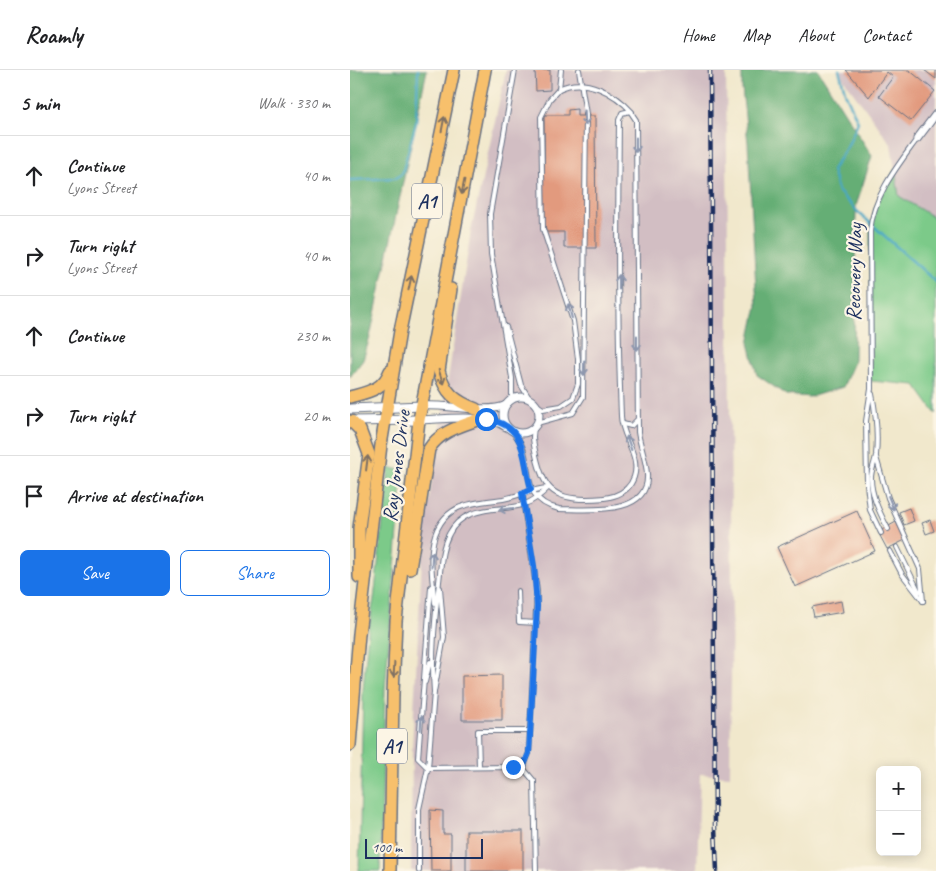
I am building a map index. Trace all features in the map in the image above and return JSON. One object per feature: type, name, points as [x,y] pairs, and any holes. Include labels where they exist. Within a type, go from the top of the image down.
[{"type":"highway","name":"Ray Jones Drive","points":[[350,745],[359,634],[385,420],[395,358],[454,70]]},
{"type":"highway","name":"Ray Jones Drive","points":[[390,871],[396,621],[419,420],[485,70]]},
{"type":"highway","points":[[396,621],[408,582],[429,450],[433,443],[451,429],[478,414],[453,398],[442,382],[439,371],[439,360],[453,274],[452,243]]},
{"type":"highway","points":[[350,397],[380,387],[386,380],[395,358]]},
{"type":"highway","points":[[350,421],[360,430],[368,454],[360,528],[359,634]]},
{"type":"street","name":"Recovery Way","points":[[917,139],[936,114]]},
{"type":"street","points":[[350,409],[441,404],[478,414],[510,430],[522,433],[536,424],[538,413],[532,402],[519,397],[507,404],[484,410],[478,414],[419,420],[350,421]]},
{"type":"street","points":[[507,404],[502,415],[510,430]]},
{"type":"lane","points":[[507,404],[512,396],[512,378],[491,254],[490,214],[515,70]]},
{"type":"lane","points":[[559,89],[561,70]]},
{"type":"lane","points":[[579,70],[586,114],[583,397],[573,413],[536,424],[532,436],[542,478],[548,488],[562,496],[584,499],[611,497],[627,488],[633,480],[636,464],[621,420],[619,120],[620,114],[625,111],[634,114]]},
{"type":"lane","points":[[501,307],[522,385],[532,402],[543,409],[561,406],[573,398],[578,384],[578,359],[573,321],[543,229],[542,117],[550,99],[559,89],[568,85],[582,85],[602,89],[613,95],[634,114],[636,120],[638,418],[639,438],[647,474],[643,492],[635,501],[605,509],[559,509],[543,504],[537,499],[531,489],[522,443],[510,430]]},
{"type":"lane","name":"Recovery Way","points":[[876,457],[875,413],[871,389],[870,229],[886,183],[917,139]]},
{"type":"lane","name":"Recovery Way","points":[[871,389],[867,412],[866,446],[868,500],[870,510],[881,533]]},
{"type":"lane","points":[[621,420],[628,426],[636,423],[638,418]]},
{"type":"lane","points":[[876,457],[871,478],[872,487],[878,507],[888,529]]},
{"type":"lane","points":[[876,457],[888,498],[920,570],[923,601]]},
{"type":"lane","points":[[423,692],[431,658],[435,607],[446,541],[459,521],[479,512],[524,506],[537,499],[548,488]]},
{"type":"lane","points":[[536,871],[535,786],[532,778],[523,768],[428,768],[418,758],[434,538],[439,526],[449,514],[463,506],[522,493],[531,489],[548,488]]},
{"type":"lane","points":[[522,493],[534,566],[537,622],[528,759],[523,768]]},
{"type":"lane","points":[[897,547],[923,601]]},
{"type":"lane","points":[[890,550],[902,574],[923,601]]},
{"type":"lane","points":[[431,576],[435,607]]},
{"type":"lane","points":[[419,871],[419,809],[428,768],[434,692],[444,628],[439,583]]},
{"type":"lane","points":[[518,591],[519,622],[537,622]]},
{"type":"lane","points":[[431,658],[434,692]]},
{"type":"lane","points":[[479,767],[478,731],[530,731]]},
{"type":"shaded area","points":[[506,70],[726,70],[732,590],[730,776],[700,774],[697,871],[411,871],[412,749],[423,539],[471,231]]},
{"type":"shaded area","points":[[837,70],[936,70],[936,219],[899,196],[891,144]]},
{"type":"green space","points":[[350,70],[427,70],[370,337],[363,360],[350,377]]},
{"type":"green space","points":[[742,70],[818,70],[872,156],[856,206],[854,362],[843,387],[810,397],[786,395],[757,375],[749,343],[757,306]]},
{"type":"green space","points":[[895,169],[899,196],[936,219],[936,414],[915,385],[871,381],[870,231],[875,207]]},
{"type":"green space","points":[[389,468],[403,470],[385,689],[380,871],[359,871],[363,691],[368,632],[374,599]]},
{"type":"building","points":[[535,70],[550,70],[550,90],[536,91]]},
{"type":"building","points":[[846,70],[909,70],[935,91],[911,121],[879,96],[893,77],[887,72],[869,97]]},
{"type":"building","points":[[924,70],[936,70],[936,79]]},
{"type":"building","points":[[577,109],[577,116],[595,116],[596,248],[564,248],[564,232],[545,232],[544,115],[568,115],[568,110]]},
{"type":"building","points":[[909,508],[914,521],[904,525],[899,512]]},
{"type":"building","points":[[857,511],[875,551],[795,587],[777,547]]},
{"type":"building","points":[[930,520],[934,531],[926,534],[922,523]]},
{"type":"building","points":[[896,522],[905,540],[887,549],[878,532]]},
{"type":"building","points":[[841,601],[843,612],[814,617],[812,607]]},
{"type":"building","points":[[502,675],[502,720],[462,720],[462,676]]},
{"type":"building","points":[[430,810],[443,811],[443,834],[451,834],[451,871],[431,871]]},
{"type":"building","points":[[466,831],[523,831],[523,871],[466,871]]},
{"type":"waterway","points":[[350,180],[395,178],[402,174],[416,123],[418,70]]},
{"type":"waterway","points":[[839,70],[846,95],[858,122],[848,145],[832,170],[838,191],[858,212],[936,282]]},
{"type":"railway","points":[[710,70],[715,828],[717,871]]},
{"type":"route","points":[[486,419],[497,422],[521,440],[531,489],[522,493],[534,566],[537,606],[529,753],[523,768],[513,767]]}]
